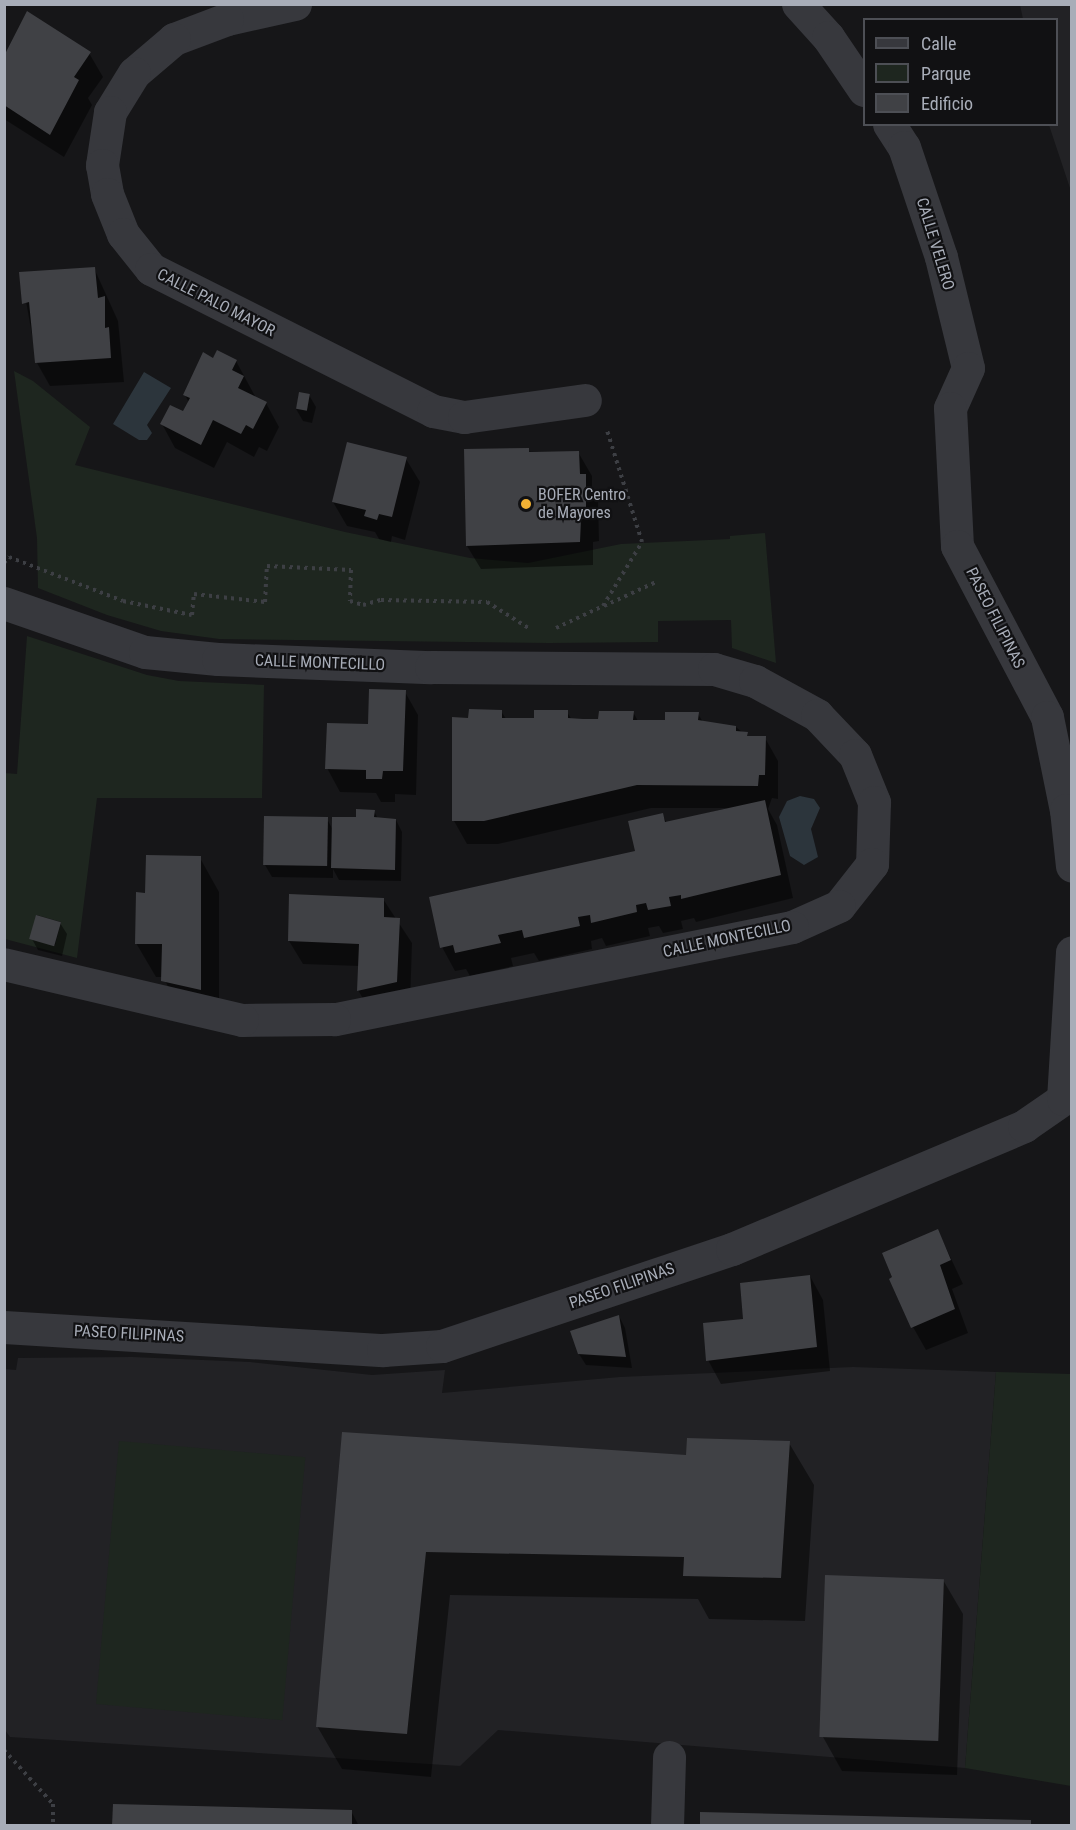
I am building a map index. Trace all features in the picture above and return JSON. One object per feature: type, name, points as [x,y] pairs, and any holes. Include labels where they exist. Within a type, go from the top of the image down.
[{"type":"street","name":"CALLE PALO MAYOR","points":[[295,4],[227,19],[174,39],[134,73],[110,112],[102,165],[107,194],[123,234],[151,269],[433,411],[464,417],[585,400]]},
{"type":"street","points":[[798,4],[828,37],[863,89]]},
{"type":"street","name":"CALLE VELERO","points":[[890,126],[904,147],[933,235],[968,368]]},
{"type":"street","name":"PASEO FILIPINAS","points":[[968,368],[950,408],[957,546],[1047,717],[1066,810],[1071,866]]},
{"type":"street","name":"CALLE MONTECILLO","points":[[4,603],[145,652],[218,659],[431,667],[714,669],[755,681],[817,715],[855,755],[874,802],[872,864],[839,906],[792,927],[334,1019],[242,1020],[4,964]]},
{"type":"street","name":"PASEO FILIPINAS","points":[[4,1327],[383,1350],[442,1346],[732,1249],[1024,1126],[1063,1099],[1071,952]]},
{"type":"street","points":[[667,1826],[669,1757]]},
{"type":"path","points":[[585,400],[611,436],[642,542],[603,606]]},
{"type":"path","points":[[4,563],[9,557],[123,601],[192,615],[194,594],[265,602],[267,566],[351,570],[350,601],[363,605],[381,600],[487,602],[537,634]]},
{"type":"path","points":[[547,631],[656,582]]},
{"type":"path","points":[[4,1750],[53,1803],[53,1826]]},
{"type":"shaded area","points":[[1020,5],[1071,5],[1071,191],[1049,126],[1058,126],[1058,18],[1023,18]]},
{"type":"shaded area","points":[[144,372],[171,388],[147,425],[152,433],[147,440],[139,440],[113,424]]},
{"type":"shaded area","points":[[800,796],[814,799],[820,808],[811,829],[818,857],[804,865],[790,856],[779,817],[787,801]]},
{"type":"shaded area","points":[[132,1357],[250,1362],[372,1375],[445,1370],[442,1393],[620,1377],[853,1367],[996,1372],[965,1768],[498,1730],[460,1766],[10,1737],[5,1730],[4,1369],[16,1370],[18,1358]]},
{"type":"green space","points":[[14,371],[33,381],[90,427],[75,465],[345,532],[470,558],[528,563],[621,544],[730,539],[730,536],[765,533],[776,663],[732,648],[731,620],[658,621],[658,642],[549,643],[219,639],[161,631],[107,615],[38,588],[37,538]]},
{"type":"green space","points":[[27,636],[147,675],[179,681],[264,685],[262,798],[97,798],[77,958],[5,939],[4,773],[17,774]],"holes":[[[37,915],[61,922],[55,945],[30,939]]]},
{"type":"green space","points":[[996,1372],[1071,1374],[1071,1786],[965,1768]]},
{"type":"green space","points":[[119,1441],[305,1457],[282,1720],[96,1704]]},
{"type":"building","points":[[27,11],[91,52],[74,77],[79,80],[50,135],[4,105],[4,56]]},
{"type":"building","points":[[95,267],[98,298],[105,296],[105,328],[109,327],[111,358],[35,363],[29,302],[22,304],[19,272]]},
{"type":"building","points":[[217,350],[237,360],[232,370],[244,376],[238,388],[267,402],[253,429],[246,425],[241,434],[213,420],[201,445],[160,424],[170,405],[183,411],[190,398],[183,395],[203,352],[213,358]]},
{"type":"building","points":[[299,392],[310,394],[307,411],[296,409]]},
{"type":"building","points":[[347,442],[407,457],[392,517],[379,514],[377,520],[364,516],[366,510],[332,502]]},
{"type":"building","name":"BOFER Centro de Mayores","points":[[529,448],[529,452],[579,451],[580,474],[586,474],[586,518],[581,519],[580,542],[466,546],[464,449]]},
{"type":"building","points":[[369,689],[406,690],[403,771],[383,771],[382,779],[366,779],[366,770],[325,769],[327,723],[368,724]]},
{"type":"building","points":[[469,709],[502,710],[502,718],[534,718],[534,710],[568,710],[568,718],[583,719],[598,719],[599,711],[634,711],[633,720],[665,720],[665,712],[699,712],[698,720],[736,726],[736,731],[748,732],[747,736],[766,736],[765,775],[759,775],[758,786],[637,785],[484,821],[452,821],[452,717],[468,718]]},
{"type":"building","points":[[765,800],[781,875],[681,899],[681,895],[669,897],[671,906],[648,910],[646,903],[636,905],[637,912],[591,923],[590,915],[578,917],[580,926],[524,938],[522,930],[498,935],[501,943],[455,953],[453,945],[440,948],[429,897],[635,851],[628,821],[663,813],[665,822]]},
{"type":"building","points":[[356,809],[375,810],[374,817],[396,819],[395,870],[331,868],[332,817],[356,817]]},
{"type":"building","points":[[264,816],[328,817],[327,866],[263,865]]},
{"type":"building","points":[[146,855],[201,856],[201,990],[161,981],[162,944],[135,944],[136,892],[145,893]]},
{"type":"building","points":[[289,894],[384,898],[384,917],[400,918],[397,982],[357,991],[359,944],[288,941]]},
{"type":"building","points":[[36,915],[61,922],[54,946],[29,939]]},
{"type":"building","points":[[938,1229],[951,1260],[940,1265],[955,1309],[911,1328],[889,1279],[892,1277],[882,1253]]},
{"type":"building","points":[[810,1275],[817,1347],[706,1361],[703,1323],[743,1319],[740,1283]]},
{"type":"building","points":[[619,1315],[626,1357],[578,1354],[570,1331]]},
{"type":"building","points":[[342,1432],[686,1455],[687,1438],[790,1441],[781,1578],[683,1576],[684,1557],[426,1552],[407,1734],[316,1727]]},
{"type":"building","points":[[825,1575],[944,1579],[938,1741],[819,1737]]},
{"type":"building","points":[[113,1804],[352,1810],[352,1826],[112,1826]]},
{"type":"building","points":[[700,1812],[1031,1820],[1031,1826],[700,1826]]},
{"type":"place","name":"BOFER Centro de Mayores","points":[[526,504]]}]
